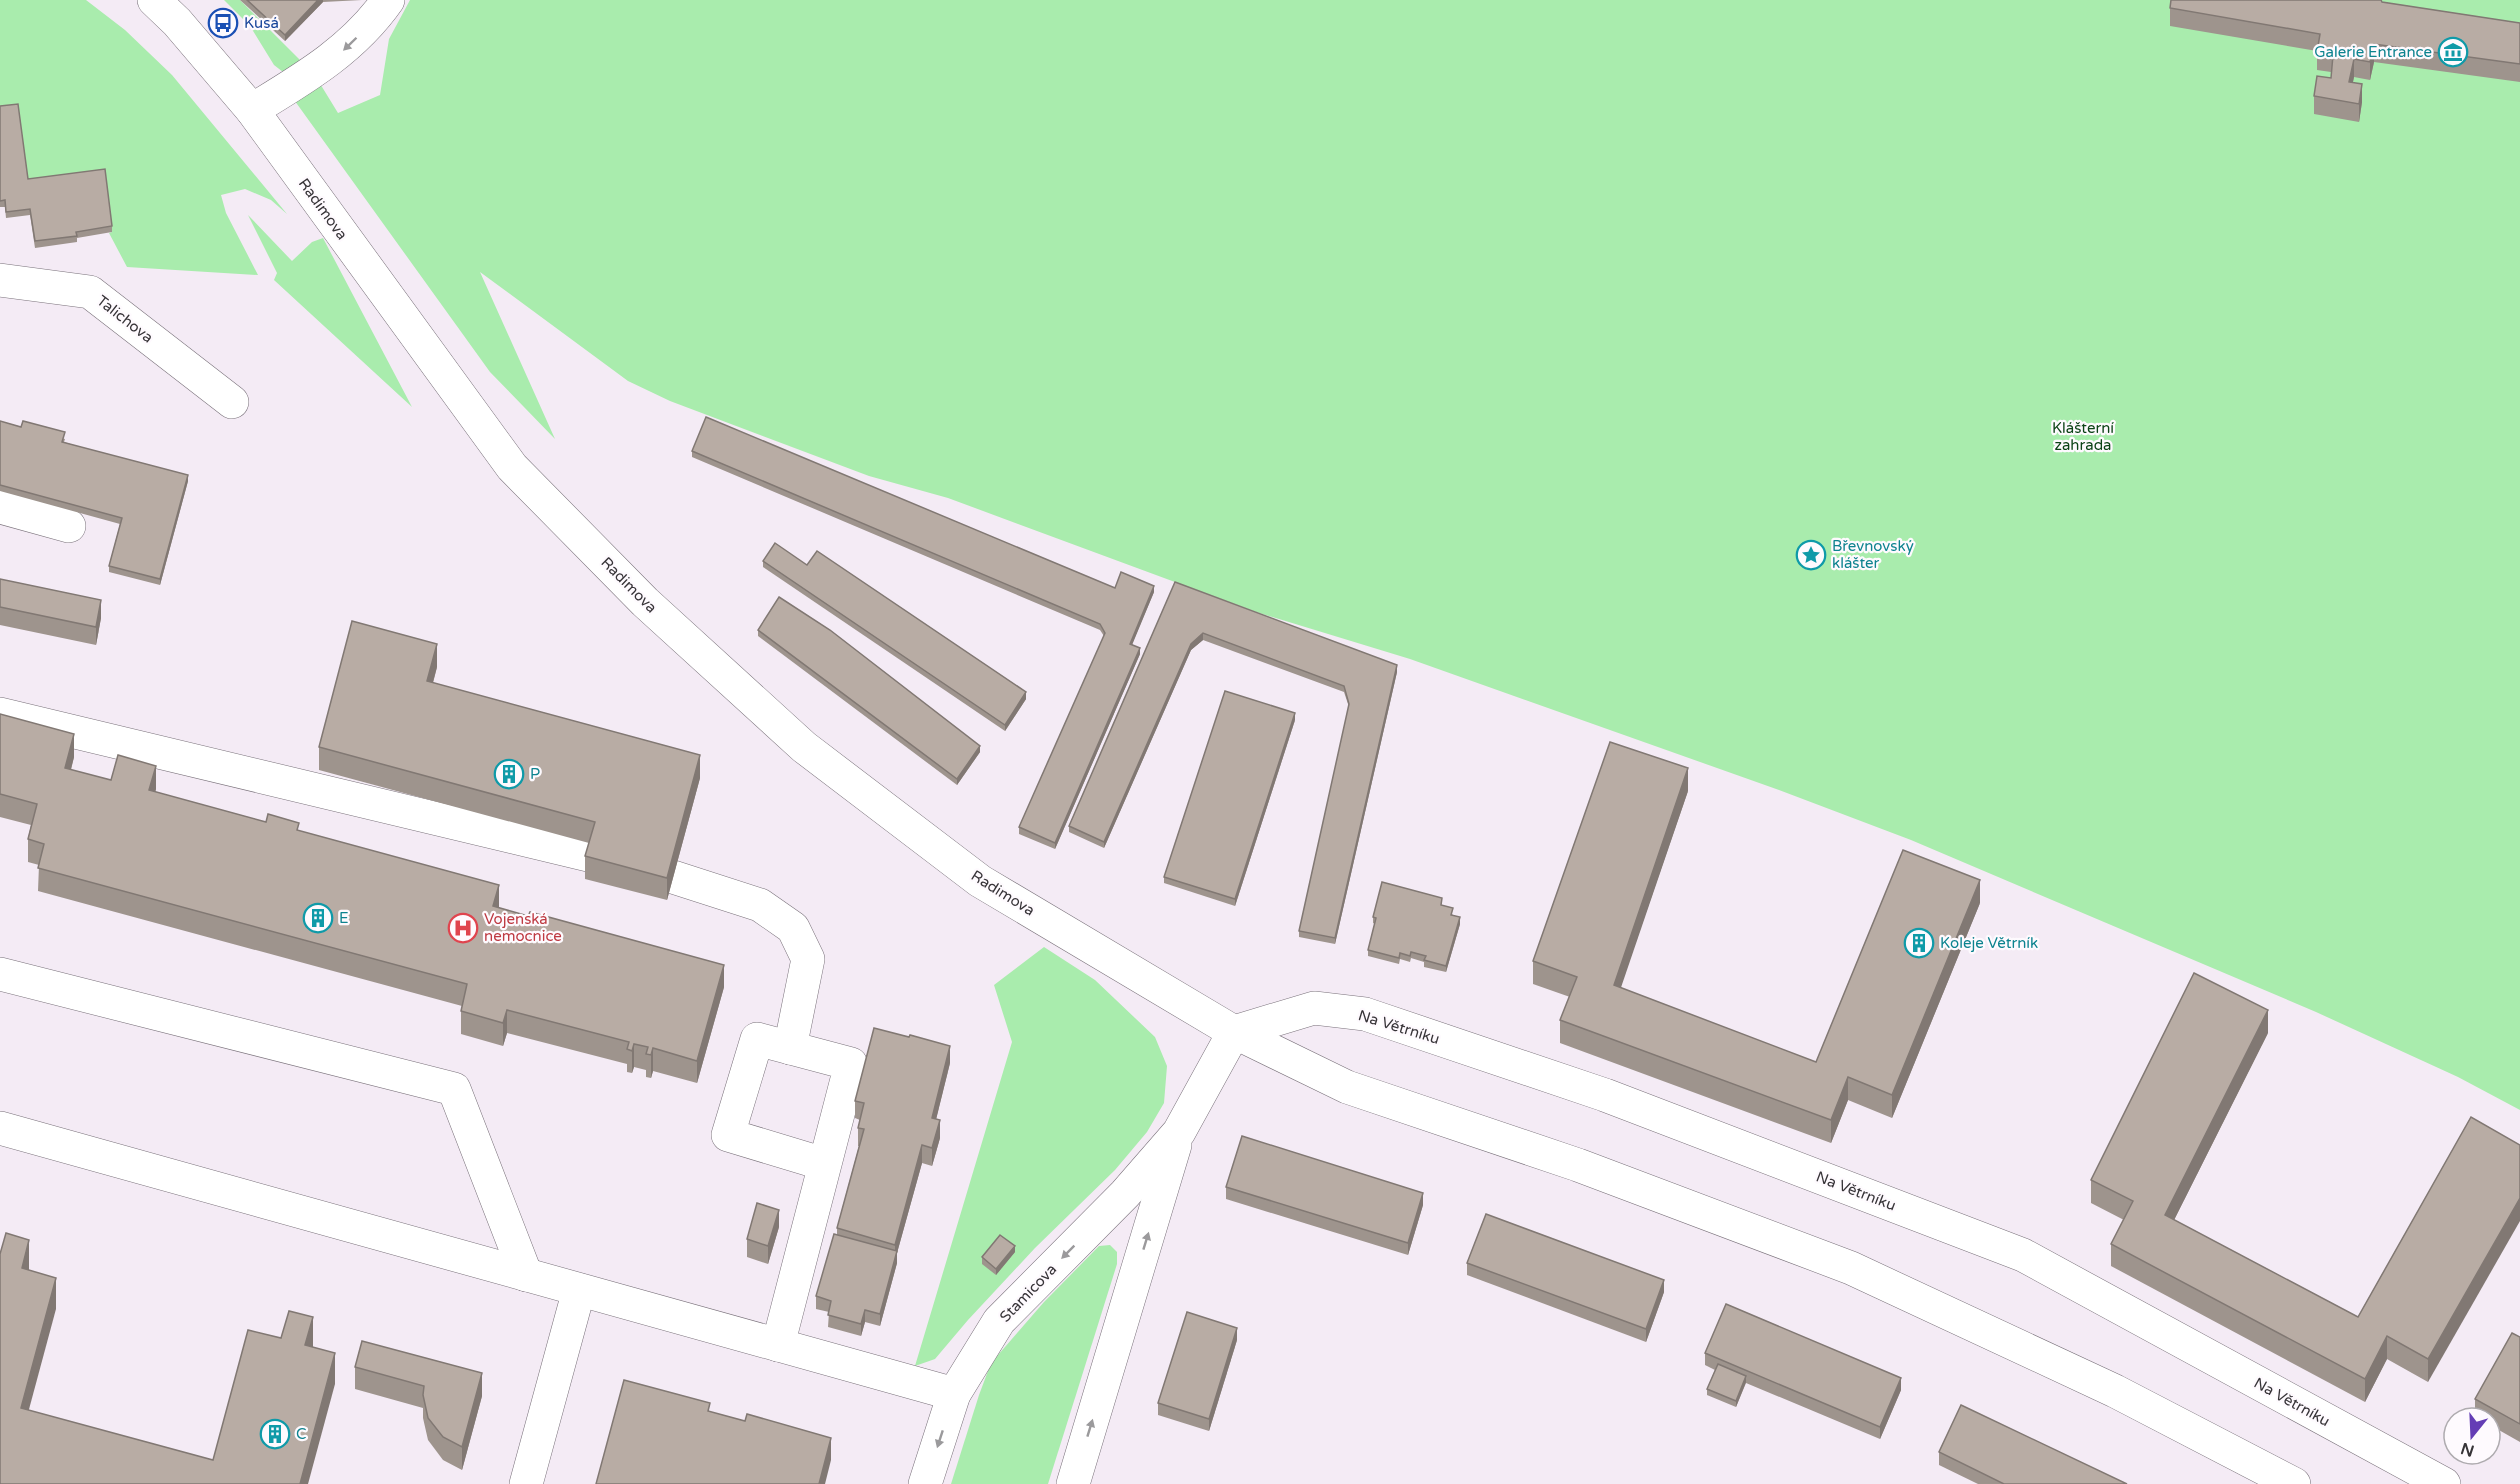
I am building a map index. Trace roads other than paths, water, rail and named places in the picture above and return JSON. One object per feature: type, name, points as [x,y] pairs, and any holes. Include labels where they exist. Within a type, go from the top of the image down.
[{"type":"street","name":"Radimova","points":[[154,0],[177,22],[252,110],[512,467],[645,602],[804,747],[980,881],[1234,1032]]},
{"type":"street","points":[[252,110],[334,58],[374,21],[388,0]]},
{"type":"street","name":"Talichova","points":[[0,280],[90,292],[232,402]]},
{"type":"street","points":[[0,507],[69,526]]},
{"type":"street","points":[[0,714],[592,856]]},
{"type":"street","points":[[673,877],[760,905],[793,928],[808,959],[790,1048]]},
{"type":"street","points":[[0,974],[454,1089],[526,1275]]},
{"type":"street","name":"Na Větrníku","points":[[1234,1032],[1314,1008],[1365,1014],[1605,1095],[2022,1255],[2444,1484]]},
{"type":"street","points":[[1234,1032],[1347,1087],[1578,1165],[1851,1268],[2115,1391],[2294,1484]]},
{"type":"street","name":"Stamicova","points":[[1073,1484],[1179,1132],[1234,1032]]},
{"type":"street","points":[[778,1345],[851,1064],[757,1039],[728,1135],[824,1164]]},
{"type":"street","points":[[0,1128],[954,1394]]},
{"type":"street","name":"Stamicova","points":[[925,1484],[954,1394],[999,1321],[1125,1194],[1179,1132]]},
{"type":"street","points":[[526,1484],[579,1290]]},
{"type":"place","name":"Kusá","points":[[223,23]]},
{"type":"place","name":"Galerie Entrance","points":[[2453,52]]},
{"type":"place","name":"Břevnovský klášter","points":[[1811,555]]},
{"type":"place","name":"P","points":[[509,774]]},
{"type":"place","name":"E","points":[[318,918]]},
{"type":"place","name":"Vojenská nemocnice","points":[[463,928]]},
{"type":"place","name":"Koleje Větrník","points":[[1919,943]]},
{"type":"place","name":"C","points":[[275,1434]]},
{"type":"park label","name":"Klášterní zahrada","points":[[2083,436]]}]
